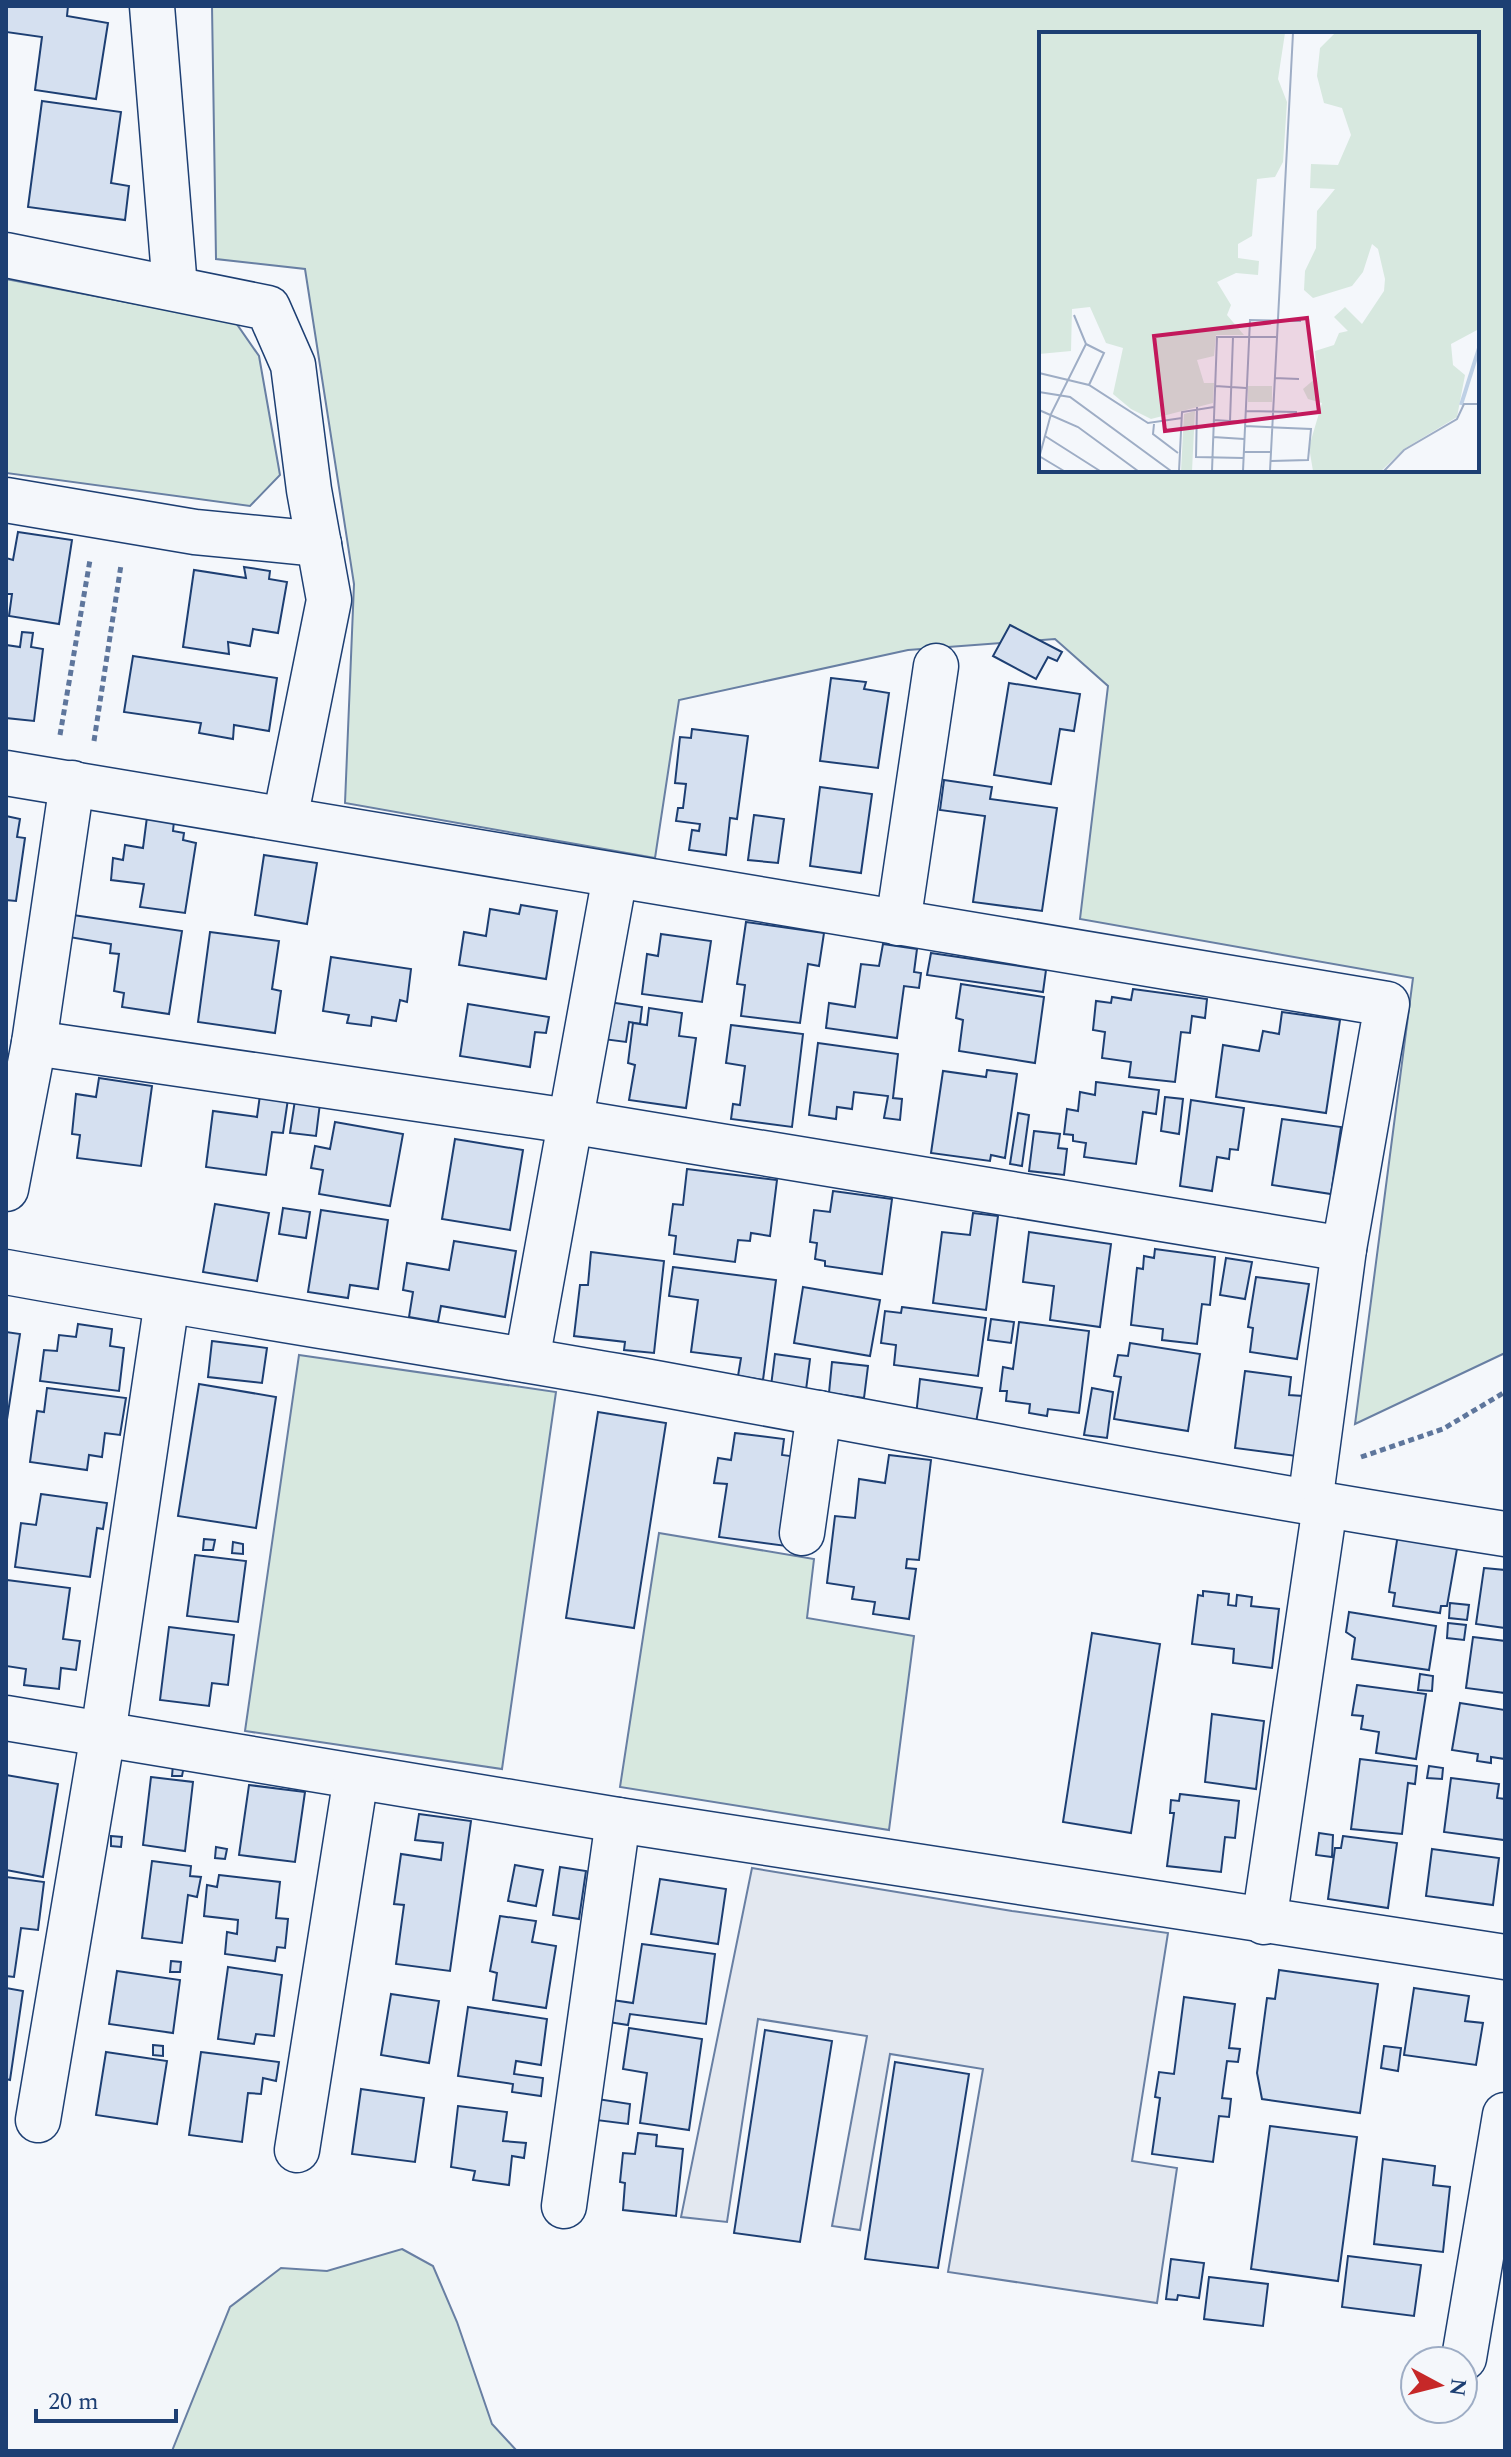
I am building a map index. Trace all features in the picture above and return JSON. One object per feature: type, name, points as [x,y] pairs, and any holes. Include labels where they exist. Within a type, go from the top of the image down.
[{"type":"street","points":[[152,6],[175,288]]},
{"type":"street","points":[[6,255],[268,308],[293,365],[309,490],[329,600],[285,819]]},
{"type":"street","points":[[6,500],[195,532],[319,544]]},
{"type":"street","points":[[898,923],[936,666]]},
{"type":"street","points":[[6,773],[1387,1004],[1344,1249],[1264,1922]]},
{"type":"street","points":[[6,1189],[34,1043],[70,783]]},
{"type":"street","points":[[527,1360],[615,876]]},
{"type":"street","points":[[34,1043],[569,1121],[1344,1249]]},
{"type":"street","points":[[6,1272],[819,1413],[1317,1494],[1505,1534]]},
{"type":"street","points":[[38,2120],[103,1734],[167,1301]]},
{"type":"street","points":[[802,1533],[819,1413]]},
{"type":"street","points":[[6,1718],[618,1820],[1505,1957]]},
{"type":"street","points":[[297,2150],[356,1777]]},
{"type":"street","points":[[564,2206],[618,1820]]},
{"type":"street","points":[[1466,2345],[1505,2115]]},
{"type":"path","points":[[70,783],[113,518]]},
{"type":"path","points":[[70,783],[113,518]]},
{"type":"path","points":[[1317,1494],[1443,1429],[1505,1392]]},
{"type":"shaded area","points":[[212,6],[1505,6],[1505,1353],[1355,1424],[1413,978],[1080,919],[1108,686],[1055,639],[908,650],[679,700],[655,858],[345,803],[354,584],[305,269],[216,259]]},
{"type":"shaded area","points":[[6,279],[236,323],[259,356],[280,475],[250,506],[6,473]]},
{"type":"shaded area","points":[[299,1355],[556,1392],[502,1769],[245,1731]]},
{"type":"shaded area","points":[[659,1533],[814,1559],[807,1618],[914,1636],[889,1830],[620,1787]]},
{"type":"shaded area","points":[[752,1868],[1168,1933],[1132,2161],[1177,2168],[1157,2303],[948,2272],[983,2069],[890,2054],[860,2230],[832,2226],[867,2036],[758,2019],[727,2222],[681,2217]]},
{"type":"shaded area","points":[[402,2249],[433,2266],[457,2322],[492,2424],[517,2451],[172,2451],[230,2307],[281,2268],[327,2271]]},
{"type":"building","points":[[7,6],[68,6],[67,16],[108,23],[96,99],[35,90],[42,37],[6,32]]},
{"type":"building","points":[[42,101],[121,112],[111,183],[129,186],[125,220],[28,207]]},
{"type":"building","points":[[18,532],[72,540],[59,624],[9,616],[12,594],[6,594],[6,558],[13,560]]},
{"type":"building","points":[[244,567],[270,571],[269,579],[287,582],[278,633],[253,629],[250,646],[228,642],[229,654],[183,647],[194,570],[246,578]]},
{"type":"building","points":[[1010,625],[1062,652],[1057,661],[1048,657],[1036,679],[993,656]]},
{"type":"building","points":[[22,632],[33,633],[31,647],[43,649],[34,721],[6,718],[6,645],[20,647]]},
{"type":"building","points":[[133,656],[277,678],[269,731],[234,725],[233,739],[199,733],[201,723],[124,712]]},
{"type":"building","points":[[831,678],[866,682],[864,689],[889,693],[878,768],[820,761]]},
{"type":"building","points":[[1009,683],[1080,694],[1074,731],[1060,729],[1051,784],[994,775]]},
{"type":"building","points":[[692,729],[748,736],[737,819],[730,818],[726,855],[689,850],[692,830],[699,831],[700,824],[676,821],[678,808],[683,808],[686,784],[675,783],[680,737],[691,738]]},
{"type":"building","points":[[944,780],[992,787],[990,799],[1057,808],[1042,911],[973,902],[985,816],[940,810]]},
{"type":"building","points":[[820,787],[872,794],[861,873],[810,866]]},
{"type":"building","points":[[754,815],[784,819],[778,863],[748,860]]},
{"type":"building","points":[[6,816],[20,819],[17,837],[25,838],[16,901],[6,900]]},
{"type":"building","points":[[147,817],[174,821],[173,831],[184,833],[183,840],[196,843],[185,913],[140,907],[144,884],[111,880],[113,858],[123,860],[125,845],[143,848]]},
{"type":"building","points":[[264,855],[317,863],[307,924],[255,915]]},
{"type":"building","points":[[521,905],[557,911],[546,979],[459,965],[464,932],[486,936],[490,909],[519,914]]},
{"type":"building","points":[[73,915],[182,931],[169,1014],[122,1007],[124,993],[114,991],[119,954],[110,953],[111,944],[69,937]]},
{"type":"building","points":[[746,922],[824,933],[819,966],[808,964],[800,1023],[741,1016],[745,985],[737,984]]},
{"type":"building","points":[[210,932],[279,941],[272,989],[281,991],[275,1033],[198,1022]]},
{"type":"building","points":[[661,934],[711,941],[702,1002],[642,994],[647,954],[658,956]]},
{"type":"building","points":[[883,944],[917,949],[914,972],[921,973],[919,988],[904,986],[897,1038],[826,1028],[829,1003],[855,1007],[861,964],[879,966]]},
{"type":"building","points":[[931,953],[1046,970],[1043,992],[927,975]]},
{"type":"building","points":[[331,957],[411,969],[407,1002],[400,1000],[396,1021],[372,1017],[371,1026],[347,1023],[349,1015],[323,1011]]},
{"type":"building","points":[[961,984],[1044,997],[1035,1063],[959,1051],[963,1020],[956,1018]]},
{"type":"building","points":[[1133,989],[1207,999],[1205,1018],[1192,1016],[1190,1033],[1181,1032],[1175,1082],[1129,1077],[1131,1062],[1102,1058],[1105,1032],[1093,1030],[1096,1001],[1111,1003],[1112,997],[1131,1000]]},
{"type":"building","points":[[609,1002],[642,1007],[640,1024],[629,1022],[626,1042],[603,1039]]},
{"type":"building","points":[[468,1004],[549,1017],[546,1033],[535,1032],[530,1067],[460,1056]]},
{"type":"building","points":[[649,1008],[682,1013],[679,1036],[696,1038],[686,1108],[629,1100],[635,1065],[628,1063],[633,1023],[647,1025]]},
{"type":"building","points":[[1282,1012],[1340,1020],[1326,1113],[1216,1097],[1223,1045],[1259,1051],[1263,1031],[1279,1034]]},
{"type":"building","points":[[731,1025],[803,1034],[792,1127],[731,1119],[733,1104],[740,1105],[745,1066],[726,1063]]},
{"type":"building","points":[[818,1043],[898,1054],[893,1098],[902,1099],[900,1120],[884,1118],[888,1096],[854,1092],[852,1109],[837,1107],[836,1119],[809,1115]]},
{"type":"building","points":[[987,1070],[1017,1074],[1005,1158],[991,1155],[990,1161],[931,1153],[943,1071],[986,1077]]},
{"type":"building","points":[[99,1078],[152,1086],[141,1166],[77,1158],[80,1135],[72,1134],[76,1094],[96,1097]]},
{"type":"building","points":[[1096,1082],[1159,1090],[1156,1114],[1143,1112],[1136,1164],[1084,1157],[1086,1143],[1073,1141],[1073,1135],[1064,1134],[1067,1109],[1078,1111],[1080,1092],[1095,1095]]},
{"type":"building","points":[[260,1095],[288,1099],[283,1133],[272,1132],[266,1175],[206,1167],[213,1111],[257,1117]]},
{"type":"building","points":[[1165,1097],[1183,1099],[1179,1134],[1161,1131]]},
{"type":"building","points":[[295,1100],[320,1103],[316,1136],[290,1133]]},
{"type":"building","points":[[1191,1100],[1244,1108],[1238,1150],[1230,1149],[1229,1159],[1217,1157],[1212,1191],[1180,1186]]},
{"type":"building","points":[[1018,1113],[1029,1115],[1022,1166],[1010,1164]]},
{"type":"building","points":[[1282,1119],[1341,1127],[1331,1194],[1272,1185]]},
{"type":"building","points":[[335,1122],[403,1134],[390,1206],[319,1194],[323,1170],[311,1168],[315,1146],[330,1149]]},
{"type":"building","points":[[1034,1131],[1060,1134],[1058,1148],[1067,1149],[1064,1175],[1029,1171]]},
{"type":"building","points":[[455,1139],[523,1150],[510,1230],[442,1219]]},
{"type":"building","points":[[687,1169],[777,1180],[770,1236],[751,1233],[750,1241],[738,1240],[735,1262],[674,1254],[676,1236],[669,1235],[673,1204],[683,1205]]},
{"type":"building","points":[[833,1191],[892,1199],[882,1274],[825,1266],[825,1261],[815,1259],[817,1243],[810,1242],[814,1210],[830,1212]]},
{"type":"building","points":[[215,1204],[269,1213],[257,1281],[203,1272]]},
{"type":"building","points":[[283,1208],[310,1212],[306,1238],[279,1234]]},
{"type":"building","points":[[321,1210],[388,1220],[378,1289],[350,1285],[348,1298],[308,1292]]},
{"type":"building","points":[[973,1213],[998,1216],[986,1310],[933,1303],[942,1232],[970,1235]]},
{"type":"building","points":[[1029,1232],[1111,1244],[1100,1327],[1050,1320],[1054,1286],[1023,1282]]},
{"type":"building","points":[[454,1241],[516,1251],[505,1317],[441,1306],[438,1322],[409,1317],[413,1292],[403,1290],[407,1263],[449,1270]]},
{"type":"building","points":[[1155,1249],[1215,1257],[1210,1305],[1202,1304],[1197,1344],[1162,1340],[1163,1329],[1131,1325],[1137,1268],[1143,1269],[1144,1256],[1154,1258]]},
{"type":"building","points":[[591,1252],[664,1261],[654,1353],[624,1350],[625,1342],[574,1336],[580,1285],[588,1285]]},
{"type":"building","points":[[1226,1258],[1252,1262],[1245,1299],[1220,1295]]},
{"type":"building","points":[[673,1267],[776,1280],[763,1380],[738,1376],[741,1358],[691,1352],[698,1300],[669,1296]]},
{"type":"building","points":[[1256,1277],[1309,1284],[1297,1359],[1250,1352],[1253,1328],[1248,1327]]},
{"type":"building","points":[[803,1287],[880,1300],[870,1356],[794,1343]]},
{"type":"building","points":[[902,1307],[986,1318],[978,1376],[894,1365],[896,1345],[881,1343],[885,1311],[901,1313]]},
{"type":"building","points":[[991,1319],[1014,1322],[1011,1343],[988,1340]]},
{"type":"building","points":[[1019,1322],[1089,1331],[1079,1413],[1048,1409],[1047,1416],[1029,1413],[1030,1404],[1006,1401],[1007,1391],[1000,1391],[1003,1367],[1013,1369]]},
{"type":"building","points":[[78,1324],[112,1329],[110,1346],[124,1348],[119,1391],[40,1381],[44,1350],[57,1351],[59,1335],[76,1337]]},
{"type":"building","points":[[6,1332],[20,1334],[6,1426]]},
{"type":"building","points":[[212,1341],[267,1348],[262,1383],[208,1377]]},
{"type":"building","points":[[1130,1343],[1200,1354],[1188,1431],[1114,1419],[1121,1377],[1114,1376],[1118,1355],[1128,1356]]},
{"type":"building","points":[[775,1354],[810,1359],[806,1390],[771,1386]]},
{"type":"building","points":[[832,1362],[868,1366],[864,1398],[829,1393]]},
{"type":"building","points":[[1245,1371],[1291,1377],[1289,1395],[1303,1396],[1296,1456],[1235,1448]]},
{"type":"building","points":[[920,1379],[982,1388],[976,1423],[916,1416]]},
{"type":"building","points":[[199,1384],[276,1397],[256,1528],[178,1516]]},
{"type":"building","points":[[47,1388],[126,1398],[120,1435],[105,1433],[102,1457],[89,1455],[87,1470],[30,1462],[37,1411],[44,1412]]},
{"type":"building","points":[[1092,1388],[1113,1392],[1107,1438],[1084,1435]]},
{"type":"building","points":[[598,1412],[666,1423],[634,1628],[566,1618]]},
{"type":"building","points":[[735,1433],[784,1439],[782,1455],[798,1457],[786,1546],[719,1537],[727,1484],[714,1483],[718,1458],[731,1460]]},
{"type":"building","points":[[889,1455],[931,1460],[919,1560],[907,1559],[906,1568],[916,1569],[909,1619],[873,1614],[875,1602],[852,1599],[854,1587],[827,1583],[835,1516],[855,1518],[859,1479],[885,1483]]},
{"type":"building","points":[[41,1494],[107,1503],[103,1529],[97,1528],[90,1577],[15,1567],[21,1523],[36,1525]]},
{"type":"building","points":[[1398,1534],[1458,1543],[1447,1606],[1441,1606],[1440,1613],[1393,1606],[1395,1593],[1389,1592]]},
{"type":"building","points":[[204,1539],[215,1540],[213,1550],[203,1550]]},
{"type":"building","points":[[233,1542],[243,1544],[243,1554],[232,1553]]},
{"type":"building","points":[[195,1555],[246,1561],[238,1622],[187,1616]]},
{"type":"building","points":[[1484,1568],[1505,1570],[1505,1628],[1476,1624]]},
{"type":"building","points":[[7,1580],[70,1588],[63,1639],[80,1641],[76,1670],[61,1668],[59,1689],[24,1685],[26,1669],[6,1666]]},
{"type":"building","points":[[1203,1591],[1229,1594],[1228,1605],[1236,1606],[1237,1595],[1252,1597],[1251,1606],[1279,1609],[1272,1668],[1233,1663],[1234,1649],[1192,1644],[1198,1595],[1203,1596]]},
{"type":"building","points":[[1450,1603],[1469,1605],[1467,1620],[1449,1618]]},
{"type":"building","points":[[1349,1612],[1436,1626],[1429,1670],[1352,1659],[1355,1638],[1346,1632]]},
{"type":"building","points":[[1448,1623],[1466,1625],[1464,1640],[1447,1638]]},
{"type":"building","points":[[169,1627],[234,1635],[228,1685],[212,1683],[209,1706],[160,1700]]},
{"type":"building","points":[[1092,1633],[1160,1644],[1131,1833],[1063,1822]]},
{"type":"building","points":[[1473,1637],[1505,1641],[1505,1693],[1466,1688]]},
{"type":"building","points":[[1420,1674],[1433,1676],[1432,1691],[1418,1690]]},
{"type":"building","points":[[1357,1685],[1426,1694],[1416,1759],[1376,1753],[1379,1732],[1361,1729],[1363,1716],[1352,1715]]},
{"type":"building","points":[[1460,1703],[1505,1710],[1505,1759],[1491,1757],[1491,1763],[1477,1761],[1478,1754],[1452,1750]]},
{"type":"building","points":[[1212,1714],[1264,1721],[1256,1789],[1205,1782]]},
{"type":"building","points":[[1360,1759],[1417,1766],[1415,1784],[1408,1783],[1402,1834],[1351,1829]]},
{"type":"building","points":[[173,1765],[184,1766],[182,1776],[172,1776]]},
{"type":"building","points":[[1429,1766],[1443,1768],[1442,1779],[1427,1778]]},
{"type":"building","points":[[6,1775],[58,1784],[43,1877],[6,1870]]},
{"type":"building","points":[[151,1777],[193,1782],[185,1851],[143,1845]]},
{"type":"building","points":[[1451,1778],[1499,1784],[1497,1798],[1505,1799],[1504,1840],[1444,1832]]},
{"type":"building","points":[[249,1785],[305,1792],[295,1862],[239,1855]]},
{"type":"building","points":[[1180,1794],[1239,1801],[1235,1838],[1225,1837],[1221,1872],[1167,1866],[1174,1813],[1170,1813],[1171,1800],[1179,1801]]},
{"type":"building","points":[[419,1814],[471,1821],[450,1971],[396,1964],[404,1905],[394,1904],[401,1854],[441,1860],[443,1843],[415,1840]]},
{"type":"building","points":[[1319,1833],[1333,1835],[1332,1857],[1316,1855]]},
{"type":"building","points":[[111,1836],[122,1837],[121,1847],[111,1846]]},
{"type":"building","points":[[1343,1836],[1397,1843],[1388,1908],[1328,1899],[1335,1848],[1341,1848]]},
{"type":"building","points":[[216,1847],[227,1849],[225,1859],[215,1858]]},
{"type":"building","points":[[1432,1849],[1499,1858],[1493,1905],[1426,1896]]},
{"type":"building","points":[[152,1861],[191,1866],[190,1876],[201,1877],[197,1897],[188,1895],[182,1943],[142,1938]]},
{"type":"building","points":[[515,1865],[543,1870],[536,1906],[508,1901]]},
{"type":"building","points":[[560,1867],[586,1871],[579,1919],[553,1915]]},
{"type":"building","points":[[219,1875],[280,1882],[276,1918],[288,1919],[285,1948],[277,1947],[275,1961],[225,1954],[227,1932],[237,1934],[238,1920],[204,1916],[207,1885],[217,1887]]},
{"type":"building","points":[[6,1877],[44,1882],[38,1930],[21,1928],[14,1977],[6,1976]]},
{"type":"building","points":[[660,1879],[726,1889],[718,1944],[651,1934]]},
{"type":"building","points":[[500,1916],[536,1921],[532,1942],[556,1946],[546,2008],[493,2000],[497,1973],[490,1971]]},
{"type":"building","points":[[642,1944],[715,1954],[706,2024],[630,2014],[628,2025],[602,2021],[605,1999],[633,2003]]},
{"type":"building","points":[[171,1961],[181,1962],[180,1972],[170,1972]]},
{"type":"building","points":[[228,1967],[282,1975],[274,2036],[256,2034],[254,2044],[218,2039]]},
{"type":"building","points":[[1279,1970],[1378,1984],[1360,2113],[1262,2099],[1257,2073],[1267,1998],[1275,1999]]},
{"type":"building","points":[[117,1971],[180,1980],[173,2033],[109,2024]]},
{"type":"building","points":[[6,1988],[23,1991],[10,2080],[6,2079]]},
{"type":"building","points":[[1414,1988],[1469,1996],[1465,2021],[1483,2023],[1476,2065],[1404,2055]]},
{"type":"building","points":[[391,1994],[439,2001],[429,2063],[381,2055]]},
{"type":"building","points":[[1184,1997],[1235,2004],[1229,2048],[1240,2049],[1238,2062],[1227,2061],[1222,2098],[1231,2099],[1229,2117],[1219,2116],[1213,2162],[1152,2154],[1160,2098],[1155,2097],[1159,2072],[1174,2074]]},
{"type":"building","points":[[468,2007],[547,2019],[541,2065],[516,2061],[514,2074],[543,2078],[541,2096],[512,2092],[513,2084],[458,2076]]},
{"type":"building","points":[[629,2028],[702,2039],[689,2130],[640,2123],[647,2073],[623,2069]]},
{"type":"building","points":[[765,2030],[832,2041],[800,2242],[734,2233]]},
{"type":"building","points":[[153,2045],[163,2046],[163,2056],[153,2055]]},
{"type":"building","points":[[1384,2046],[1401,2048],[1398,2071],[1381,2068]]},
{"type":"building","points":[[106,2052],[167,2061],[157,2124],[96,2115]]},
{"type":"building","points":[[201,2052],[279,2062],[276,2081],[263,2078],[261,2094],[248,2093],[242,2142],[189,2135]]},
{"type":"building","points":[[895,2062],[969,2074],[938,2268],[865,2259]]},
{"type":"building","points":[[361,2089],[424,2098],[415,2162],[352,2154]]},
{"type":"building","points":[[591,2098],[630,2104],[628,2124],[588,2119]]},
{"type":"building","points":[[458,2106],[507,2112],[503,2141],[526,2143],[524,2158],[512,2156],[509,2185],[473,2180],[475,2171],[451,2167]]},
{"type":"building","points":[[1270,2126],[1357,2137],[1338,2281],[1251,2269]]},
{"type":"building","points":[[638,2133],[657,2135],[656,2146],[683,2149],[676,2216],[623,2210],[625,2183],[620,2182],[623,2153],[635,2154]]},
{"type":"building","points":[[1383,2159],[1435,2166],[1433,2185],[1450,2187],[1443,2252],[1374,2244]]},
{"type":"building","points":[[1348,2256],[1421,2265],[1414,2316],[1342,2307]]},
{"type":"building","points":[[1171,2259],[1204,2263],[1199,2298],[1178,2295],[1177,2300],[1166,2299]]},
{"type":"building","points":[[1209,2277],[1268,2284],[1263,2326],[1204,2319]]}]
